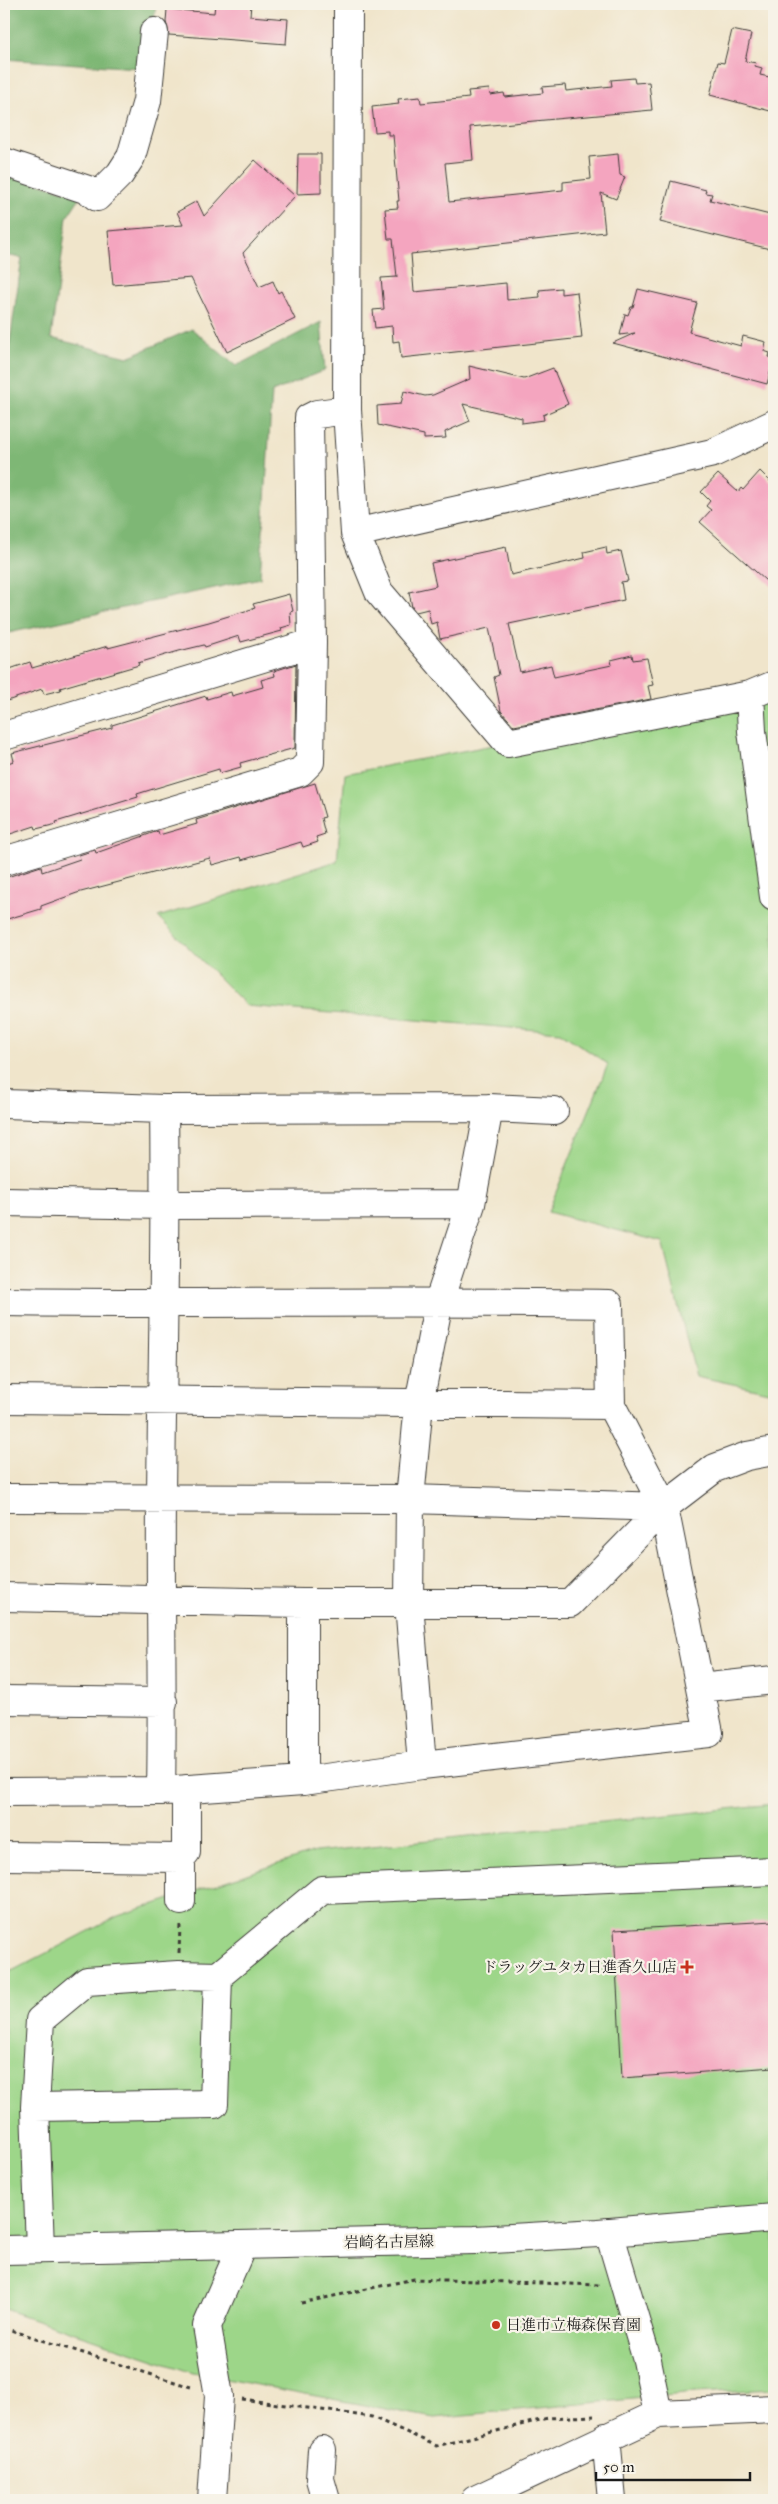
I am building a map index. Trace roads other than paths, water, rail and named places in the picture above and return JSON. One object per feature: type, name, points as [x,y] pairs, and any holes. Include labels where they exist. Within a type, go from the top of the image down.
[{"type":"street","points":[[348,4],[347,410],[354,533],[378,592],[508,743],[762,690],[774,897]]},
{"type":"street","points":[[4,162],[88,190],[97,197],[120,174],[131,157],[146,101],[154,32]]},
{"type":"street","points":[[4,861],[304,769],[310,762],[312,643],[310,418],[317,414],[347,410]]},
{"type":"street","points":[[354,533],[713,453],[774,424]]},
{"type":"street","points":[[4,736],[312,643]]},
{"type":"street","points":[[4,1104],[164,1109],[490,1108],[554,1111]]},
{"type":"street","points":[[422,1765],[409,1603],[410,1499],[419,1403],[438,1301],[471,1204],[490,1108]]},
{"type":"street","points":[[164,1109],[166,1205],[161,1500],[163,1702],[174,1790],[186,1852],[181,1858],[181,1901]]},
{"type":"street","points":[[4,1202],[166,1205],[471,1204]]},
{"type":"street","points":[[4,1302],[163,1304],[438,1301],[610,1304],[611,1405],[664,1507],[709,1733],[422,1765],[303,1781],[174,1790],[4,1792]]},
{"type":"street","points":[[4,1399],[611,1405]]},
{"type":"street","points":[[4,1597],[303,1603],[570,1603],[664,1507],[715,1468],[747,1456],[774,1451]]},
{"type":"street","points":[[4,1498],[161,1500],[410,1499],[664,1507]]},
{"type":"street","points":[[303,1603],[303,1781]]},
{"type":"street","points":[[700,1688],[774,1680]]},
{"type":"street","points":[[4,1700],[163,1702]]},
{"type":"street","points":[[4,1856],[181,1858]]},
{"type":"street","points":[[40,2249],[35,2107],[40,2020],[87,1981],[178,1975],[218,1976],[322,1890],[774,1871]]},
{"type":"street","points":[[35,2107],[214,2104],[218,1976]]},
{"type":"street","name":"岩崎名古屋線","points":[[4,2250],[475,2240],[609,2232],[774,2218]]},
{"type":"street","points":[[609,2232],[647,2360],[658,2414]]},
{"type":"street","points":[[212,2500],[219,2396],[206,2326],[242,2246]]},
{"type":"street","points":[[475,2500],[602,2426],[658,2414],[774,2409]]},
{"type":"street","points":[[602,2426],[612,2500]]},
{"type":"street","points":[[322,2450],[320,2479],[326,2500]]},
{"type":"place","name":"ドラッグユタカ日進香久山店","points":[[687,1967]]},
{"type":"place","name":"日進市立梅森保育園","points":[[496,2325]]}]
